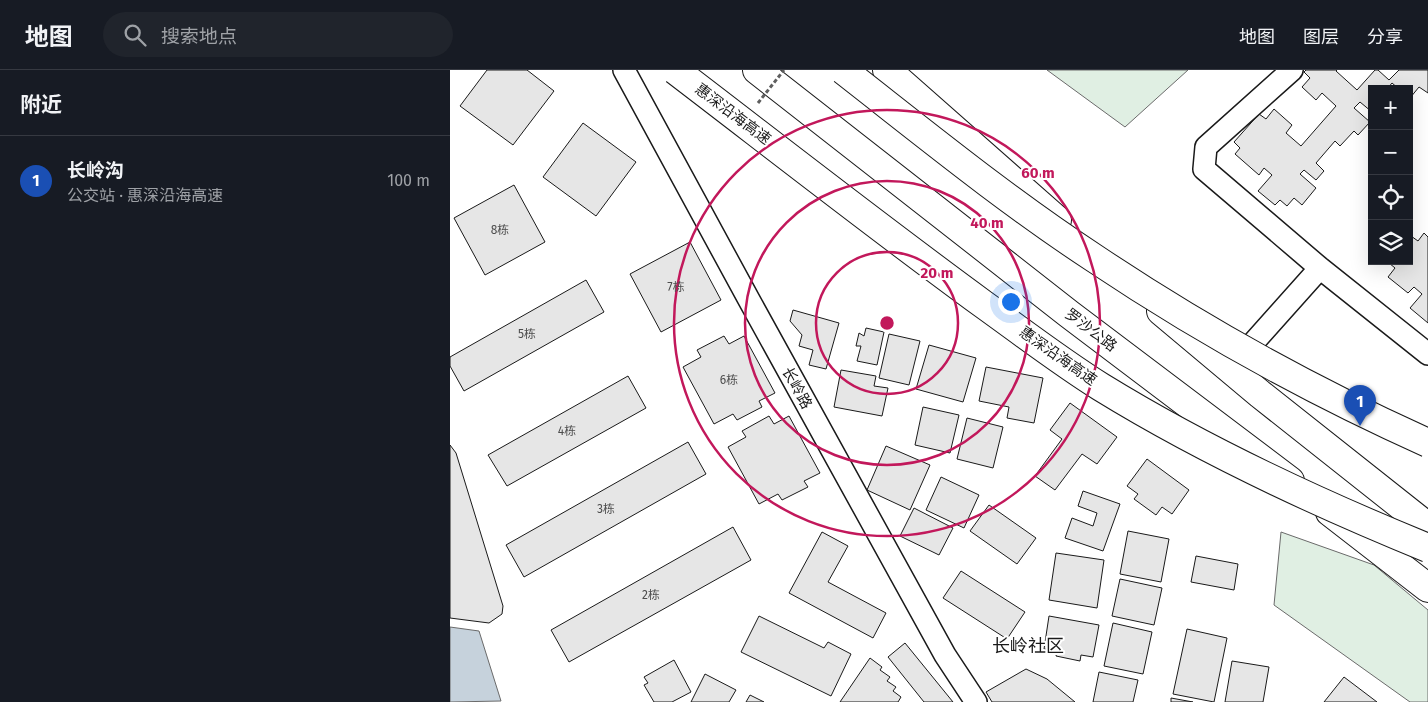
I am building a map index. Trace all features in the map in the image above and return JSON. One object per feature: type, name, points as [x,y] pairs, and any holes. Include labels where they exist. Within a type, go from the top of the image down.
[{"type":"main road","name":"惠深沿海高速","points":[[675,70],[926,262],[1100,386],[1184,435],[1268,479],[1428,548]]},
{"type":"main road","name":"罗沙公路","points":[[757,70],[1069,314],[1234,438],[1428,588]]},
{"type":"main road","points":[[843,70],[1013,201],[1093,258],[1181,313],[1274,367],[1378,420],[1428,443]]},
{"type":"main road","points":[[887,70],[1013,182],[1230,369],[1428,527]]},
{"type":"street","name":"长岭路","points":[[624,70],[940,647],[976,702]]},
{"type":"street","points":[[1292,70],[1206,147],[1204,169],[1320,268],[1428,354]]},
{"type":"street","points":[[1230,369],[1320,268]]},
{"type":"green space","points":[[1047,70],[1188,70],[1125,127]]},
{"type":"green space","points":[[1281,532],[1374,565],[1428,610],[1428,702],[1410,702],[1274,605]]},
{"type":"shaded area","points":[[450,627],[479,631],[501,701],[450,702]]},
{"type":"building","points":[[487,70],[527,70],[554,91],[513,145],[460,106]]},
{"type":"building","points":[[1306,70],[1337,70],[1357,90],[1375,70],[1378,70],[1389,80],[1399,70],[1428,70],[1428,93],[1419,87],[1413,94],[1413,85],[1394,85],[1392,83],[1390,85],[1368,85],[1368,109],[1360,102],[1354,108],[1368,120],[1368,124],[1358,135],[1354,131],[1340,146],[1335,141],[1316,163],[1324,171],[1316,180],[1304,170],[1300,174],[1316,188],[1302,205],[1294,198],[1287,206],[1280,200],[1275,205],[1258,191],[1272,175],[1264,168],[1259,175],[1235,154],[1240,148],[1234,142],[1259,114],[1266,119],[1274,109],[1292,125],[1286,133],[1301,146],[1336,106],[1322,93],[1316,100],[1302,87],[1310,78],[1304,72]]},
{"type":"building","points":[[583,123],[636,162],[596,216],[543,177]]},
{"type":"building","points":[[514,185],[545,242],[485,275],[454,218]]},
{"type":"building","points":[[1424,233],[1428,237],[1428,323],[1410,308],[1422,294],[1414,287],[1408,293],[1388,277],[1395,268],[1391,265],[1413,265],[1413,237],[1418,241]]},
{"type":"building","points":[[690,242],[721,300],[661,332],[630,274]]},
{"type":"building","points":[[586,280],[604,312],[464,391],[450,366],[450,357]]},
{"type":"building","points":[[793,310],[839,323],[826,369],[809,365],[813,350],[799,346],[802,335],[790,321]]},
{"type":"building","points":[[866,328],[884,332],[877,365],[857,361],[861,346],[856,346],[859,333],[864,336]]},
{"type":"building","points":[[889,334],[920,341],[909,385],[879,378]]},
{"type":"building","points":[[724,336],[729,344],[744,336],[775,393],[759,401],[762,407],[737,420],[733,414],[714,424],[683,367],[701,357],[697,350]]},
{"type":"building","points":[[929,345],[976,358],[963,402],[916,389]]},
{"type":"building","points":[[986,367],[1043,378],[1034,423],[1007,418],[1009,407],[979,401]]},
{"type":"building","points":[[841,370],[876,376],[874,386],[888,388],[882,416],[834,407]]},
{"type":"building","points":[[628,376],[646,408],[507,486],[488,455]]},
{"type":"building","points":[[1070,403],[1117,437],[1097,464],[1082,454],[1055,490],[1035,476],[1062,439],[1050,430]]},
{"type":"building","points":[[923,407],[959,415],[950,453],[915,445]]},
{"type":"building","points":[[769,416],[774,424],[789,416],[820,473],[804,481],[808,487],[782,500],[778,494],[759,504],[728,447],[746,437],[742,431]]},
{"type":"building","points":[[967,418],[1003,427],[993,468],[957,459]]},
{"type":"building","points":[[688,442],[706,474],[524,577],[506,545]]},
{"type":"building","points":[[450,445],[456,453],[503,606],[502,614],[489,623],[450,618]]},
{"type":"building","points":[[886,446],[930,465],[910,510],[867,490]]},
{"type":"building","points":[[1147,459],[1189,490],[1172,514],[1162,507],[1156,515],[1134,499],[1138,494],[1127,486]]},
{"type":"building","points":[[941,477],[979,495],[964,528],[926,510]]},
{"type":"building","points":[[1083,491],[1120,504],[1103,551],[1065,538],[1072,518],[1093,526],[1097,513],[1078,506]]},
{"type":"building","points":[[989,505],[1036,538],[1017,564],[970,531]]},
{"type":"building","points":[[914,508],[953,528],[939,555],[900,536]]},
{"type":"building","points":[[733,527],[751,560],[569,662],[551,630]]},
{"type":"building","points":[[1128,531],[1169,539],[1161,582],[1120,574]]},
{"type":"building","points":[[822,532],[848,546],[828,582],[886,613],[873,638],[789,593]]},
{"type":"building","points":[[1056,553],[1104,560],[1097,608],[1049,600]]},
{"type":"building","points":[[1196,556],[1238,564],[1234,590],[1191,582]]},
{"type":"building","points":[[961,571],[1025,612],[1007,639],[943,598]]},
{"type":"building","points":[[1120,579],[1162,588],[1154,625],[1112,616]]},
{"type":"building","points":[[759,616],[824,648],[828,642],[851,654],[831,696],[741,652]]},
{"type":"building","points":[[1049,616],[1099,625],[1093,657],[1081,655],[1080,661],[1056,656],[1057,651],[1044,649]]},
{"type":"building","points":[[1113,623],[1152,632],[1143,674],[1104,666]]},
{"type":"building","points":[[1187,629],[1227,638],[1214,702],[1173,694]]},
{"type":"building","points":[[905,643],[953,702],[924,702],[888,657]]},
{"type":"building","points":[[870,658],[882,667],[880,670],[890,677],[887,681],[896,687],[893,691],[901,697],[898,702],[840,702]]},
{"type":"building","points":[[674,660],[691,692],[672,702],[654,702],[644,685],[648,683],[644,677]]},
{"type":"building","points":[[1232,661],[1269,667],[1263,702],[1225,702]]},
{"type":"building","points":[[1026,669],[1047,679],[1075,702],[992,702],[986,692]]},
{"type":"building","points":[[1099,672],[1138,680],[1133,702],[1093,702]]},
{"type":"building","points":[[705,674],[736,690],[729,702],[691,702]]},
{"type":"building","points":[[1344,677],[1377,702],[1324,702]]},
{"type":"building","points":[[750,695],[764,702],[746,702]]},
{"type":"building","points":[[1171,698],[1193,702],[1171,702]]},
{"type":"place","name":"长岭沟","points":[[1360,426]]},
{"type":"district","name":"长岭社区","points":[[1028,646]]}]
